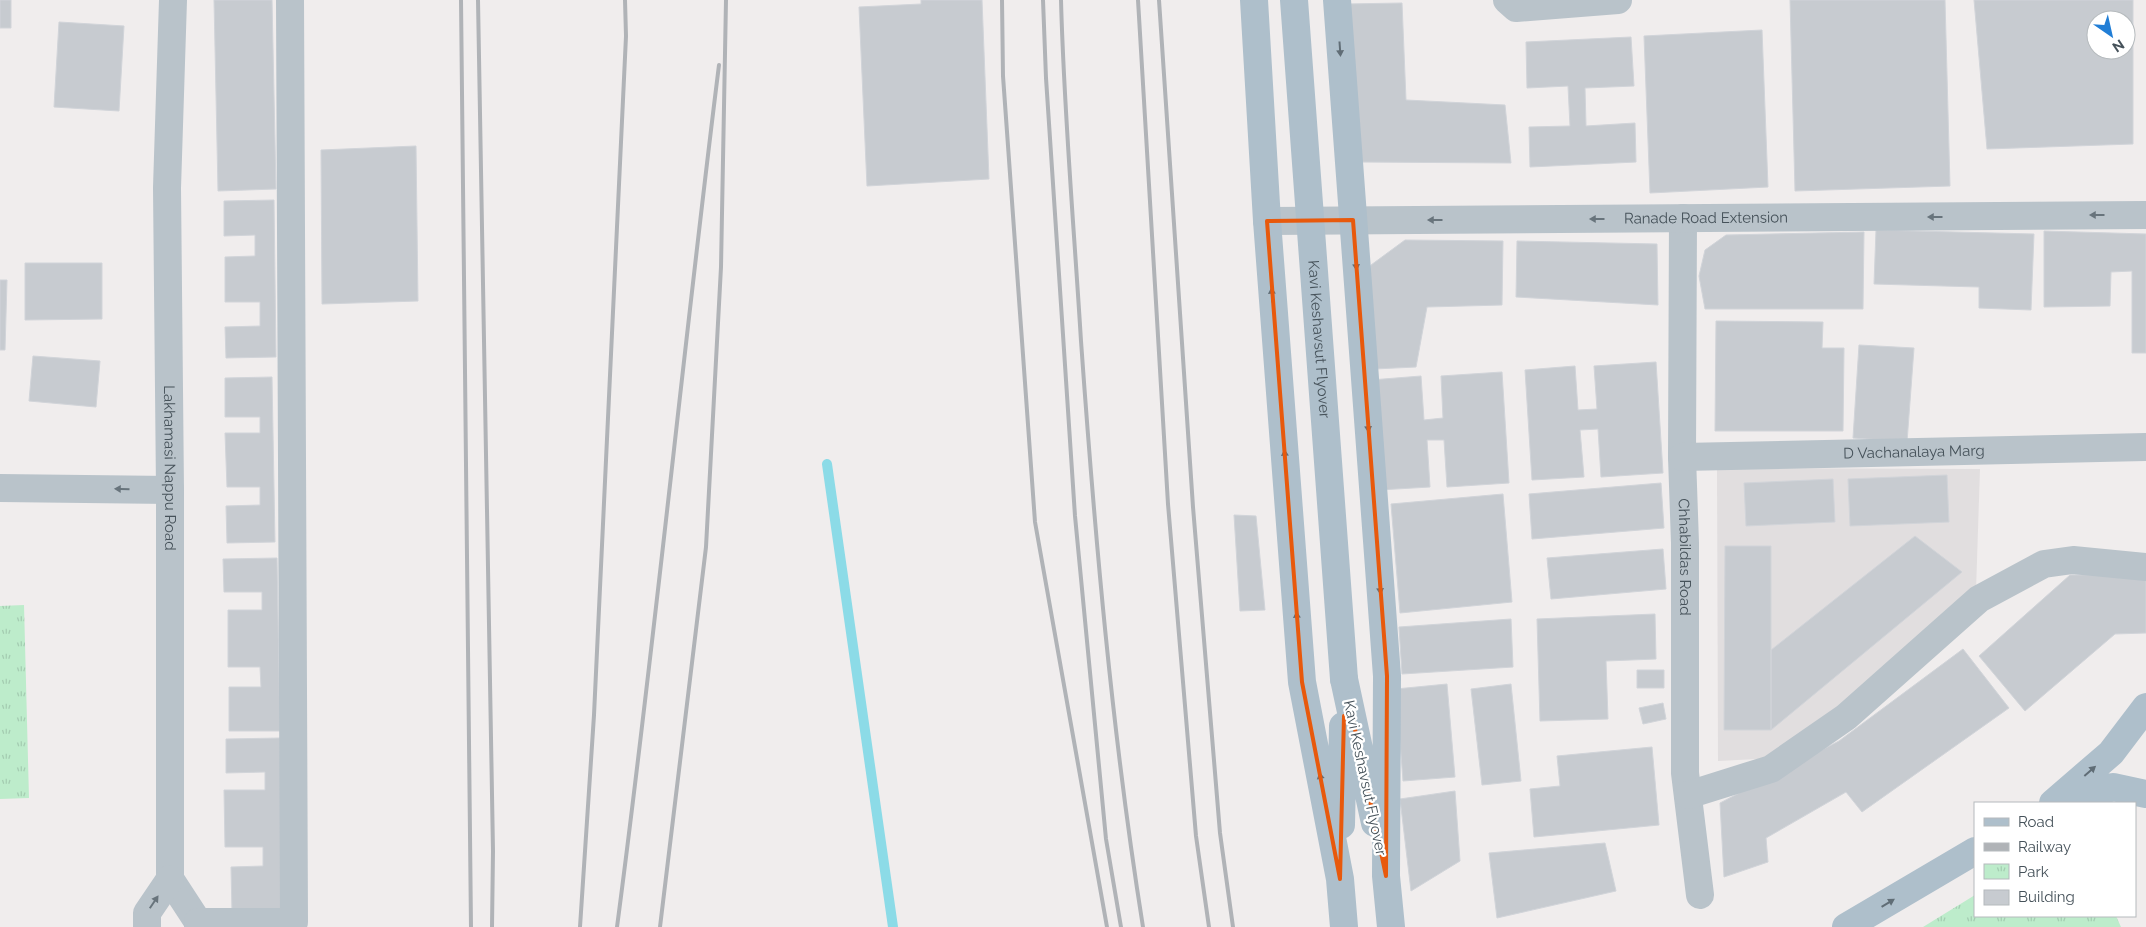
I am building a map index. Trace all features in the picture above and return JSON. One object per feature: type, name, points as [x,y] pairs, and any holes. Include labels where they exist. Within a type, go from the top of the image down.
[{"type":"main road","points":[[1254,0],[1267,221],[1302,682],[1340,879],[1344,927]]},
{"type":"main road","name":"Kavi Keshavsut Flyover","points":[[1294,0],[1344,679],[1340,879]]},
{"type":"main road","points":[[1336,0],[1387,676],[1386,876],[1391,927]]},
{"type":"main road","name":"Kavi Keshavsut Flyover","points":[[1344,679],[1386,876]]},
{"type":"main road","points":[[2054,802],[2111,753],[2146,707]]},
{"type":"main road","points":[[2064,802],[2113,787],[2146,794]]},
{"type":"main road","points":[[1846,927],[1974,853]]},
{"type":"street","name":"Lakhamasi Nappu Road","points":[[170,879],[170,490],[167,188],[173,0]]},
{"type":"street","points":[[147,927],[147,912],[170,879],[198,924],[294,922],[290,0]]},
{"type":"street","points":[[1507,0],[1516,8],[1618,0]]},
{"type":"street","name":"Ranade Road Extension","points":[[1267,221],[2146,215]]},
{"type":"street","name":"Chhabildas Road","points":[[1683,218],[1682,456],[1685,543],[1685,772],[1700,895]]},
{"type":"street","name":"D Vachanalaya Marg","points":[[1682,456],[2146,446]]},
{"type":"street","points":[[0,488],[170,490]]},
{"type":"street","points":[[1688,795],[1771,769],[1846,717],[1979,598],[2044,564],[2073,560],[2146,567]]},
{"type":"highlighted area","points":[[1353,220],[1387,676],[1386,876],[1352,715],[1344,716],[1340,879],[1302,682],[1267,221]]},
{"type":"shaded area","points":[[1717,468],[1980,469],[1976,591],[1777,758],[1718,761]]},
{"type":"green space","points":[[24,605],[29,798],[0,799],[0,606]]},
{"type":"green space","points":[[1974,896],[1974,917],[2116,917],[2121,927],[1923,927]]},
{"type":"building","points":[[0,0],[11,0],[11,28],[0,28]]},
{"type":"building","points":[[214,0],[272,0],[276,189],[218,191]]},
{"type":"building","points":[[921,0],[982,0],[989,179],[867,186],[859,7],[921,4]]},
{"type":"building","points":[[1790,0],[1945,0],[1950,186],[1795,191]]},
{"type":"building","points":[[1974,0],[2133,0],[2133,10],[2086,10],[2086,60],[2133,60],[2133,144],[1987,149]]},
{"type":"building","points":[[1402,3],[1406,100],[1505,105],[1511,163],[1359,162],[1346,4]]},
{"type":"building","points":[[59,22],[124,26],[119,111],[54,107]]},
{"type":"building","points":[[1762,30],[1768,187],[1650,193],[1644,36]]},
{"type":"building","points":[[1631,37],[1634,86],[1585,88],[1586,126],[1635,123],[1636,162],[1530,167],[1529,127],[1570,126],[1568,86],[1527,88],[1526,42]]},
{"type":"building","points":[[416,146],[418,301],[322,304],[321,150]]},
{"type":"building","points":[[274,200],[276,357],[226,358],[225,327],[260,326],[260,302],[225,302],[225,257],[255,256],[255,235],[224,236],[224,201]]},
{"type":"building","points":[[1876,230],[2034,234],[2031,310],[1979,308],[1979,287],[1874,284]]},
{"type":"building","points":[[2044,231],[2146,234],[2146,353],[2132,353],[2132,271],[2111,272],[2110,306],[2044,307]]},
{"type":"building","points":[[1864,232],[1863,309],[1705,309],[1699,276],[1705,250],[1726,235]]},
{"type":"building","points":[[1405,240],[1503,241],[1502,305],[1427,307],[1416,367],[1374,369],[1365,286],[1371,265]]},
{"type":"building","points":[[1517,241],[1657,244],[1658,305],[1516,297]]},
{"type":"building","points":[[25,263],[102,263],[102,319],[25,320]]},
{"type":"building","points":[[0,280],[7,280],[5,350],[0,350]]},
{"type":"building","points":[[1716,321],[1823,322],[1822,348],[1844,348],[1843,431],[1715,431]]},
{"type":"building","points":[[1859,345],[1914,348],[1907,442],[1853,438]]},
{"type":"building","points":[[33,356],[100,361],[96,407],[29,401]]},
{"type":"building","points":[[1656,362],[1663,473],[1601,477],[1598,429],[1580,430],[1584,477],[1532,480],[1525,370],[1575,366],[1578,410],[1597,409],[1594,366]]},
{"type":"building","points":[[1502,372],[1509,483],[1447,487],[1444,440],[1427,440],[1430,487],[1379,490],[1371,380],[1421,376],[1424,420],[1443,418],[1441,376]]},
{"type":"building","points":[[272,377],[275,542],[227,543],[226,506],[260,505],[260,487],[227,487],[225,433],[260,433],[260,417],[225,417],[225,378]]},
{"type":"building","points":[[1947,475],[1949,522],[1850,526],[1848,479]]},
{"type":"building","points":[[1833,479],[1835,522],[1746,526],[1744,483]]},
{"type":"building","points":[[1661,483],[1664,528],[1532,539],[1529,494]]},
{"type":"building","points":[[1503,494],[1512,602],[1400,613],[1391,504]]},
{"type":"building","points":[[1234,515],[1256,516],[1265,610],[1240,611]]},
{"type":"building","points":[[1915,536],[1962,572],[1771,730],[1771,650]]},
{"type":"building","points":[[1725,546],[1771,546],[1771,730],[1724,730]]},
{"type":"building","points":[[1663,549],[1666,589],[1551,599],[1547,558]]},
{"type":"building","points":[[277,558],[280,731],[229,731],[229,687],[261,687],[260,667],[228,667],[228,610],[262,610],[262,592],[224,592],[223,559]]},
{"type":"building","points":[[2146,574],[2146,633],[2115,634],[2025,711],[1979,656],[2070,575]]},
{"type":"building","points":[[1655,614],[1656,659],[1606,661],[1608,719],[1540,721],[1537,619]]},
{"type":"building","points":[[1511,619],[1513,667],[1402,674],[1399,627]]},
{"type":"building","points":[[1963,649],[2009,708],[1862,812],[1846,792],[1766,838],[1768,862],[1724,877],[1720,803],[1839,741]]},
{"type":"building","points":[[1637,670],[1664,670],[1664,688],[1637,688]]},
{"type":"building","points":[[1447,684],[1455,777],[1403,781],[1396,689]]},
{"type":"building","points":[[1511,684],[1521,781],[1482,785],[1471,689]]},
{"type":"building","points":[[1663,703],[1666,719],[1643,724],[1639,708]]},
{"type":"building","points":[[280,738],[283,911],[232,912],[231,867],[263,866],[263,847],[225,847],[224,790],[265,790],[265,772],[226,773],[226,739]]},
{"type":"building","points":[[1652,747],[1659,825],[1534,837],[1530,789],[1560,786],[1557,756]]},
{"type":"building","points":[[1455,791],[1460,861],[1411,891],[1400,799]]},
{"type":"building","points":[[1605,843],[1616,891],[1497,918],[1489,853]]},
{"type":"waterway","points":[[827,464],[893,927]]},
{"type":"railway","points":[[461,0],[471,927]]},
{"type":"railway","points":[[478,0],[493,851],[492,927]]},
{"type":"railway","points":[[580,927],[594,715],[626,36],[625,0]]},
{"type":"railway","points":[[660,927],[706,547],[721,267],[726,0]]},
{"type":"railway","points":[[1002,0],[1003,76],[1035,522],[1107,927]]},
{"type":"railway","points":[[1043,0],[1046,78],[1075,516],[1106,839],[1121,927]]},
{"type":"railway","points":[[1061,0],[1064,85],[1086,414],[1099,561],[1113,708],[1143,927]]},
{"type":"railway","points":[[1138,0],[1168,504],[1196,836],[1209,927]]},
{"type":"railway","points":[[1159,0],[1193,507],[1220,833],[1233,927]]},
{"type":"railway","points":[[617,927],[644,712],[719,65]]}]
